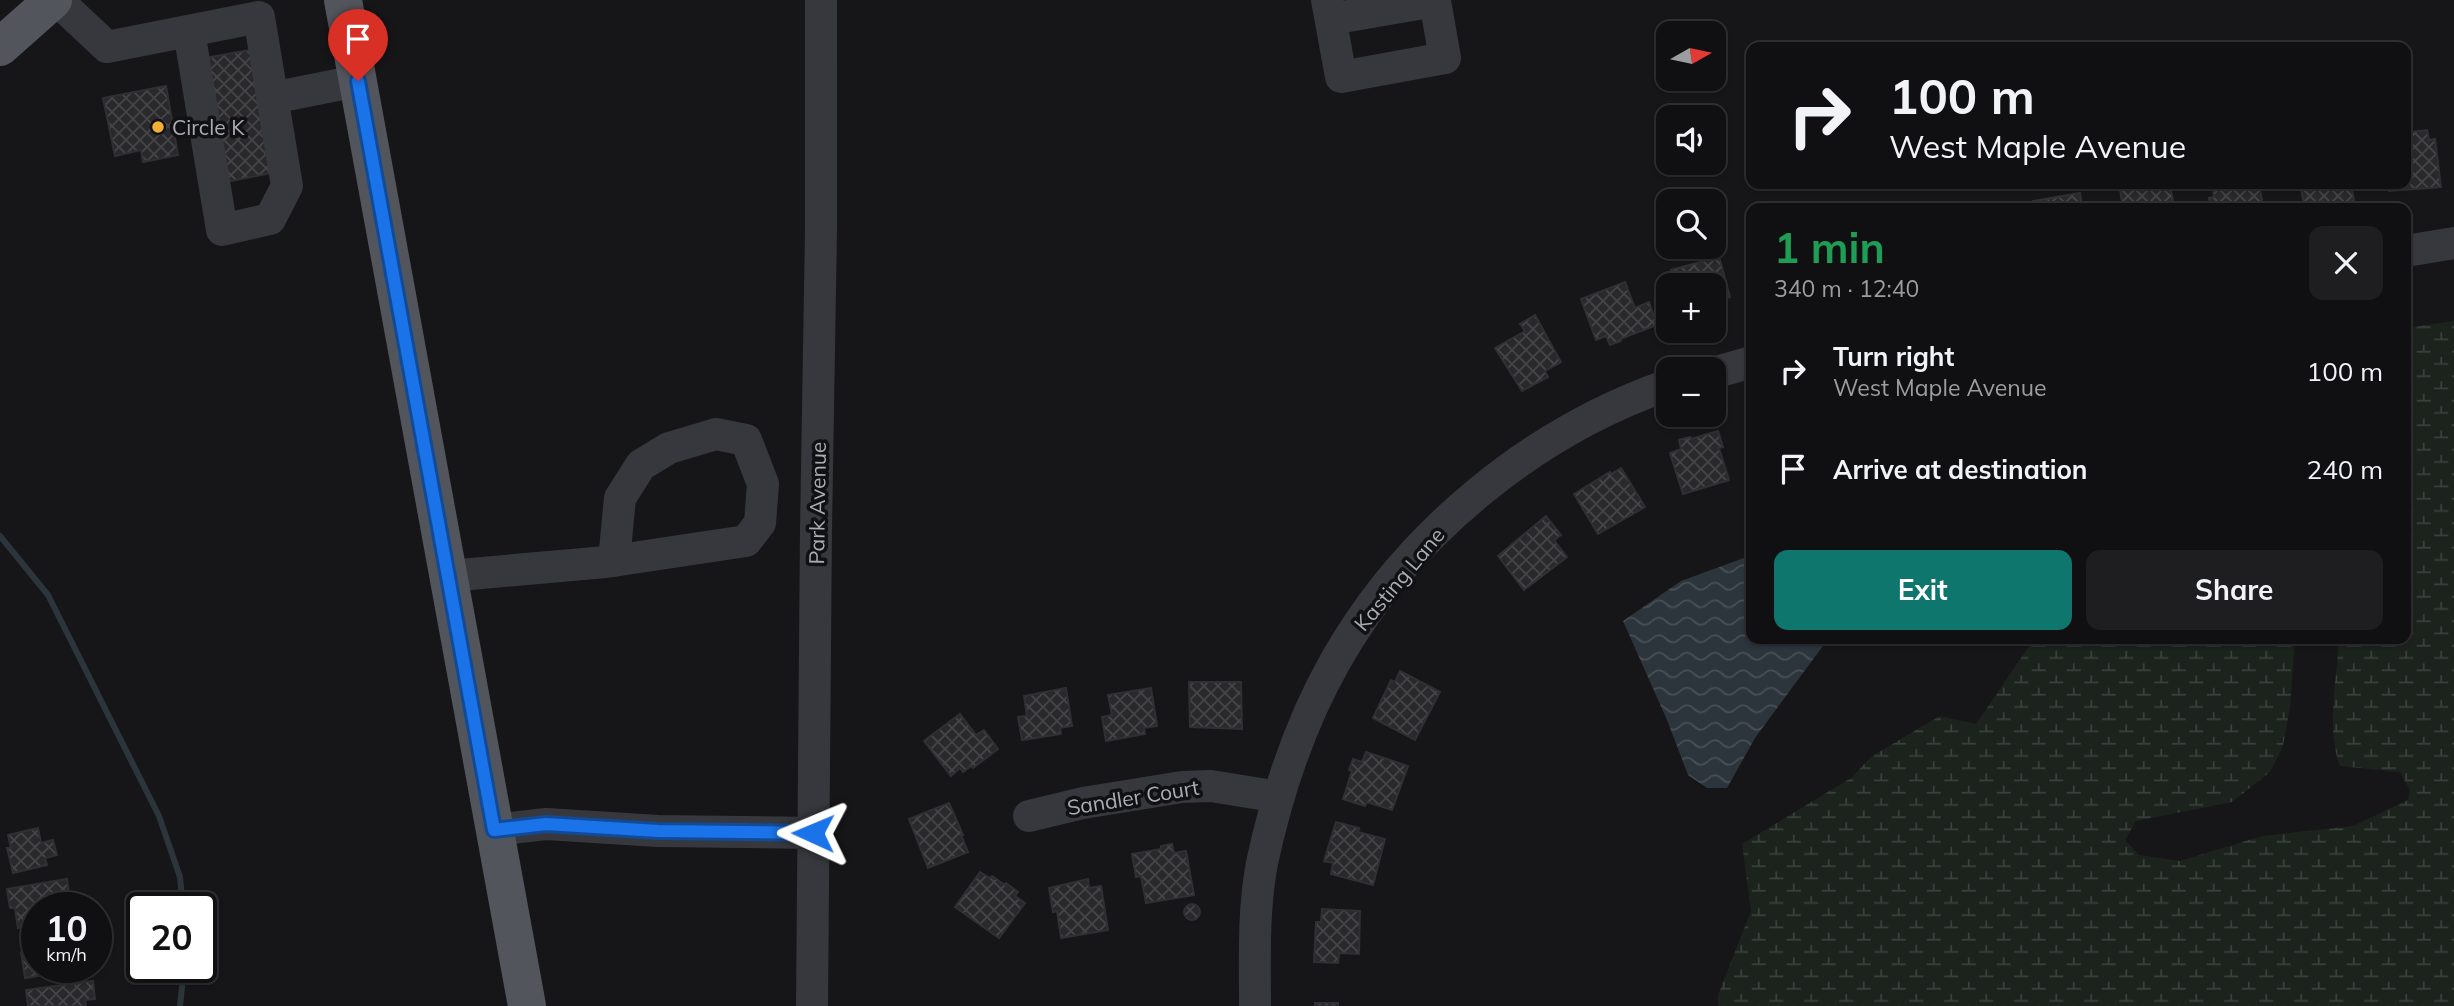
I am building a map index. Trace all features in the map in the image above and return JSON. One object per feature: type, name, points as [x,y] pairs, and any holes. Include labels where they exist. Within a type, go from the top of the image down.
[{"type":"main road","points":[[0,47],[55,0]]},
{"type":"main road","points":[[342,0],[527,1006]]},
{"type":"street","points":[[55,0],[107,47],[258,17],[287,186],[270,219],[222,230],[190,31]]},
{"type":"street","name":"Park Avenue","points":[[812,1006],[821,0]]},
{"type":"street","points":[[272,98],[358,81]]},
{"type":"street","points":[[2411,250],[2454,243]]},
{"type":"street","points":[[1726,369],[1746,364]]},
{"type":"street","name":"Kasting Lane","points":[[1255,1006],[1254,937],[1261,878],[1279,797],[1309,714],[1336,660],[1372,604],[1435,531],[1492,480],[1561,434],[1656,390]]},
{"type":"street","points":[[448,576],[614,561],[746,541],[760,523],[763,484],[746,440],[716,434],[670,448],[641,465],[620,498],[614,561]]},
{"type":"street","name":"Sandler Court","points":[[1029,816],[1083,803],[1181,786],[1211,786],[1279,797]]},
{"type":"street","points":[[494,830],[546,824],[658,831],[813,833]]},
{"type":"green space","points":[[2454,321],[2454,1006],[1718,1006],[1718,995],[1751,911],[1742,844],[1851,778],[1872,756],[1940,716],[1976,724],[2031,644],[2295,644],[2290,707],[2283,746],[2270,772],[2232,802],[2136,821],[2125,840],[2139,855],[2180,861],[2262,836],[2353,826],[2408,800],[2410,790],[2400,772],[2340,766],[2333,720],[2339,644],[2411,644],[2411,327]]},
{"type":"water","points":[[1746,557],[1746,644],[1824,644],[1755,738],[1727,788],[1707,788],[1688,775],[1623,621],[1681,581]]},
{"type":"building","points":[[250,50],[271,173],[226,182],[205,58]]},
{"type":"building","points":[[166,86],[178,155],[143,162],[141,150],[115,156],[103,98]]},
{"type":"building","points":[[2427,130],[2429,140],[2435,139],[2441,187],[2389,191],[2411,189],[2411,132]]},
{"type":"building","points":[[2120,189],[2171,189],[2173,203],[2122,203]]},
{"type":"building","points":[[2213,189],[2260,189],[2262,203],[2210,203],[2209,198],[2214,197]]},
{"type":"building","points":[[2301,189],[2352,189],[2354,201],[2342,203],[2304,203]]},
{"type":"building","points":[[2080,193],[2081,203],[2033,203]]},
{"type":"building","points":[[1703,259],[1720,259],[1724,273],[1672,273],[1671,270],[1704,261]]},
{"type":"building","points":[[1625,282],[1635,308],[1649,302],[1656,325],[1610,345],[1606,336],[1596,340],[1581,299]]},
{"type":"building","points":[[1726,282],[1730,297],[1726,298]]},
{"type":"building","points":[[1535,315],[1561,362],[1545,371],[1548,377],[1522,391],[1495,348],[1525,331],[1520,324]]},
{"type":"building","points":[[1718,431],[1723,447],[1719,448],[1729,480],[1683,494],[1670,453],[1681,449],[1679,440]]},
{"type":"building","points":[[1621,468],[1645,507],[1598,534],[1574,494]]},
{"type":"building","points":[[1546,516],[1561,535],[1554,540],[1567,557],[1524,590],[1498,556]]},
{"type":"building","points":[[1400,671],[1440,692],[1415,740],[1373,718],[1391,680],[1395,682]]},
{"type":"building","points":[[1189,682],[1241,682],[1242,729],[1190,727]]},
{"type":"building","points":[[1066,688],[1072,726],[1060,728],[1061,734],[1022,740],[1018,717],[1027,716],[1024,696]]},
{"type":"building","points":[[1151,688],[1157,726],[1144,728],[1145,734],[1106,741],[1102,717],[1112,715],[1108,695]]},
{"type":"building","points":[[960,714],[976,735],[984,730],[998,749],[973,768],[971,766],[963,772],[960,768],[951,776],[924,741]]},
{"type":"building","points":[[1366,752],[1408,766],[1392,810],[1367,802],[1365,806],[1343,799],[1353,759],[1362,762]]},
{"type":"building","points":[[949,803],[968,852],[928,868],[909,819]]},
{"type":"building","points":[[1336,822],[1359,828],[1358,832],[1385,839],[1373,885],[1331,874],[1333,863],[1324,861]]},
{"type":"building","points":[[38,828],[41,843],[53,840],[57,855],[45,858],[47,865],[13,873],[7,848],[11,848],[8,835]]},
{"type":"building","points":[[1172,844],[1174,853],[1186,851],[1194,895],[1146,903],[1141,876],[1136,877],[1132,854],[1161,849],[1161,846]]},
{"type":"building","points":[[980,872],[1005,885],[1006,883],[1018,892],[1015,896],[1025,903],[999,938],[955,907]]},
{"type":"building","points":[[67,879],[69,892],[21,892],[21,928],[18,928],[15,908],[10,908],[7,889]]},
{"type":"building","points":[[1088,879],[1089,888],[1101,886],[1108,930],[1061,938],[1057,911],[1053,912],[1049,888]]},
{"type":"building","points":[[1189,904],[1195,904],[1200,912],[1198,918],[1189,920],[1184,915],[1184,909]]},
{"type":"building","points":[[1322,909],[1360,911],[1359,954],[1339,953],[1338,963],[1314,962],[1316,922],[1321,922]]},
{"type":"building","points":[[93,983],[95,999],[85,1000],[86,1006],[28,1006],[26,990]]},
{"type":"building","points":[[1315,1003],[1338,1003],[1338,1006],[1315,1006]]},
{"type":"waterway","points":[[0,536],[48,595],[159,816],[180,877],[181,892]]},
{"type":"waterway","points":[[180,1006],[182,983]]},
{"type":"place","name":"Circle K","points":[[158,127]]},
{"type":"route","points":[[358,81],[494,830],[546,824],[658,831],[813,833]]}]
